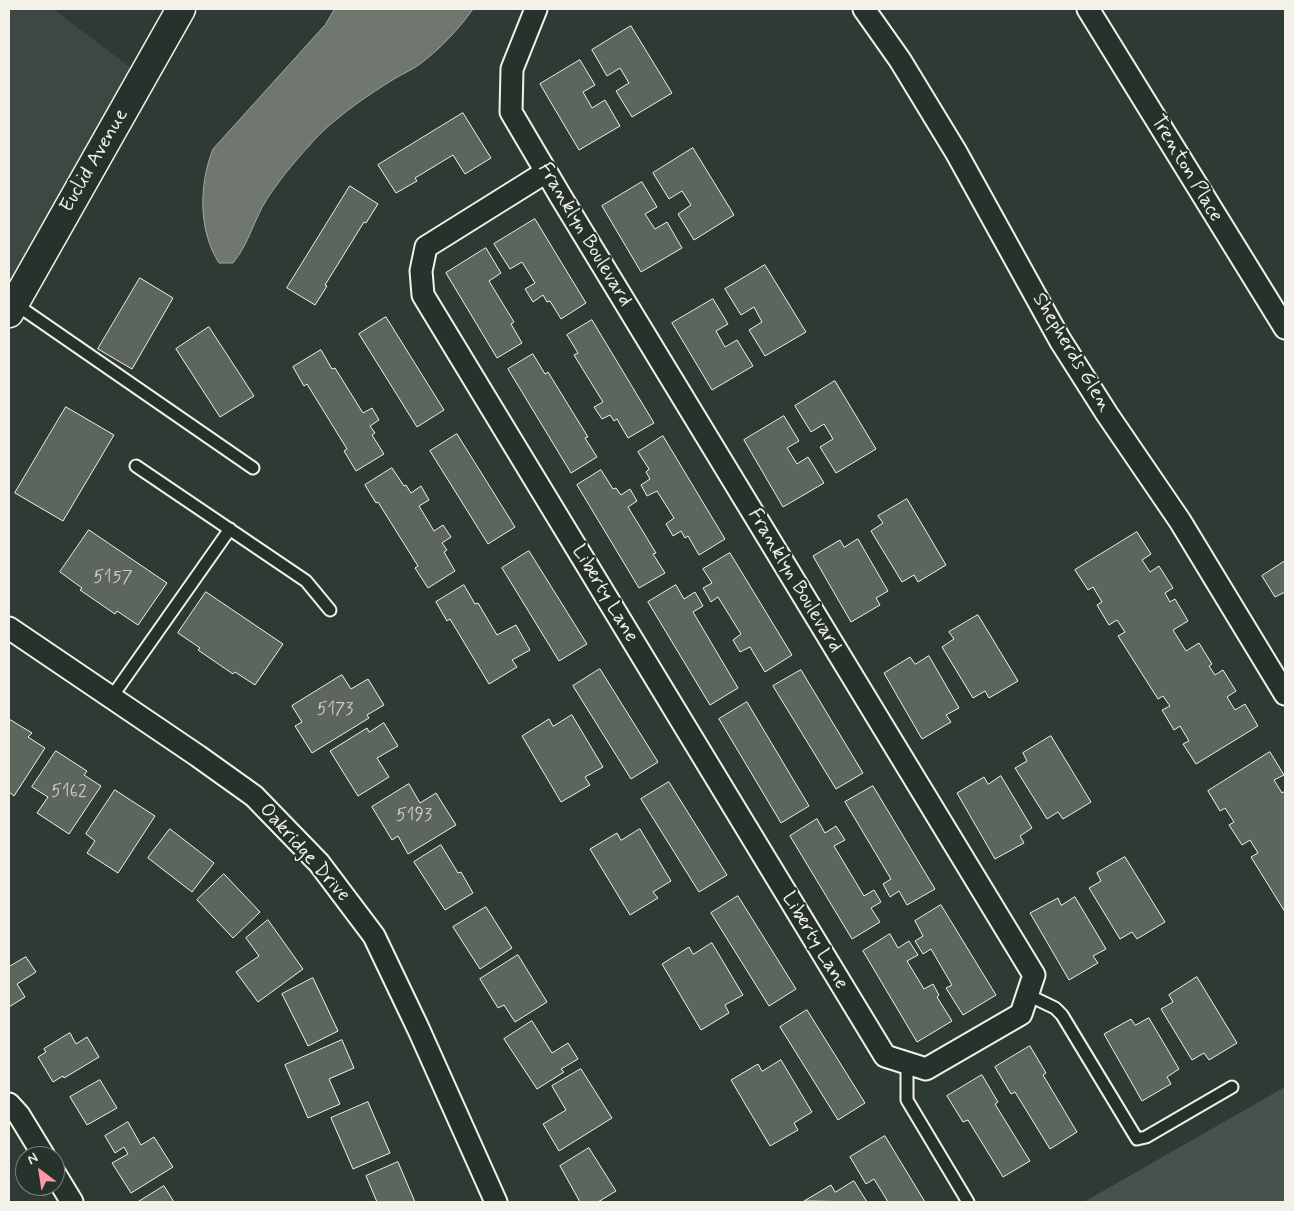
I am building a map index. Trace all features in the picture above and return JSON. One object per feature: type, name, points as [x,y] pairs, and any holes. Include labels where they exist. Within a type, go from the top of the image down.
[{"type":"main road","name":"Euclid Avenue","points":[[12,308],[181,9]]},
{"type":"street","name":"Franklyn Boulevard","points":[[536,9],[512,69],[511,112],[1034,975],[1021,1014],[926,1069],[885,1056]]},
{"type":"street","name":"Shepherds Glen","points":[[864,9],[900,60],[956,152],[1060,340],[1107,414],[1180,521],[1285,694]]},
{"type":"street","name":"Trenton Place","points":[[1088,9],[1285,328]]},
{"type":"street","name":"Liberty Lane","points":[[546,172],[426,246],[421,271],[423,296],[885,1056]]},
{"type":"street","name":"Oakridge Drive","points":[[9,628],[254,796],[319,863],[374,936],[418,1028],[496,1202]]},
{"type":"street","points":[[9,1104],[19,1114],[38,1146]]},
{"type":"street","points":[[65,1190],[72,1202]]},
{"type":"lane","points":[[12,308],[253,468]]},
{"type":"lane","points":[[136,466],[306,581],[330,610]]},
{"type":"lane","points":[[111,698],[230,529]]},
{"type":"lane","points":[[1028,994],[1055,1008],[1062,1015],[1137,1139],[1146,1137],[1232,1087]]},
{"type":"lane","points":[[907,1063],[907,1100],[968,1202]]},
{"type":"shaded area","points":[[9,9],[53,9],[131,68],[9,282]]},
{"type":"shaded area","points":[[335,9],[473,9],[462,24],[435,52],[417,66],[365,98],[320,134],[292,165],[267,199],[239,256],[233,263],[219,263],[207,236],[203,207],[205,177],[213,149],[325,25]]},
{"type":"shaded area","points":[[1285,1087],[1285,1202],[1084,1202]]},
{"type":"building","points":[[631,26],[672,93],[632,117],[616,91],[629,83],[620,68],[607,76],[592,50]]},
{"type":"building","points":[[580,60],[595,85],[583,92],[592,108],[605,100],[620,126],[579,150],[540,84]]},
{"type":"building","points":[[463,113],[491,158],[465,174],[453,155],[415,178],[417,181],[396,193],[378,165]]},
{"type":"building","points":[[693,148],[734,215],[694,240],[678,214],[691,205],[682,191],[669,199],[653,173]]},
{"type":"building","points":[[642,182],[657,207],[645,214],[655,229],[667,222],[682,248],[641,272],[602,206]]},
{"type":"building","points":[[350,186],[378,204],[366,223],[364,222],[325,285],[327,286],[315,305],[287,288]]},
{"type":"building","points":[[535,219],[586,303],[561,319],[550,301],[547,302],[543,295],[533,302],[525,289],[535,283],[522,262],[510,269],[494,244]]},
{"type":"building","points":[[486,248],[501,273],[489,281],[514,322],[511,324],[522,343],[497,358],[446,273]]},
{"type":"building","points":[[765,265],[806,332],[765,356],[749,330],[762,322],[754,307],[741,315],[725,289]]},
{"type":"building","points":[[140,278],[173,298],[132,369],[98,349]]},
{"type":"building","points":[[713,299],[728,324],[716,331],[725,347],[737,340],[753,366],[712,390],[672,323]]},
{"type":"building","points":[[386,317],[444,410],[417,427],[359,334]]},
{"type":"building","points":[[592,320],[654,423],[628,438],[617,419],[614,421],[610,415],[602,419],[594,407],[603,402],[574,355],[578,353],[567,335]]},
{"type":"building","points":[[209,327],[254,396],[220,417],[176,349]]},
{"type":"building","points":[[321,350],[332,369],[335,368],[363,413],[372,408],[379,420],[370,426],[375,433],[372,435],[384,454],[356,471],[344,451],[347,449],[307,384],[304,386],[293,367]]},
{"type":"building","points":[[533,354],[545,374],[548,372],[588,437],[585,438],[597,457],[571,473],[508,369]]},
{"type":"building","points":[[835,381],[876,449],[836,473],[820,447],[833,439],[824,424],[811,432],[795,406]]},
{"type":"building","points":[[66,407],[114,435],[63,521],[15,493]]},
{"type":"building","points":[[784,416],[799,441],[787,448],[797,464],[808,457],[824,483],[783,507],[744,440]]},
{"type":"building","points":[[457,434],[515,527],[488,544],[430,451]]},
{"type":"building","points":[[663,436],[725,539],[699,555],[688,536],[685,538],[681,531],[673,536],[666,524],[674,518],[657,491],[647,496],[641,485],[650,479],[646,472],[649,469],[638,452]]},
{"type":"building","points":[[392,468],[411,493],[421,486],[429,500],[419,506],[434,531],[443,525],[451,537],[442,543],[447,550],[444,552],[455,571],[428,588],[415,568],[418,566],[378,502],[376,503],[365,485]]},
{"type":"building","points":[[601,470],[613,489],[616,488],[621,495],[630,489],[637,501],[628,507],[656,553],[653,554],[665,573],[639,588],[577,485]]},
{"type":"building","points":[[907,499],[946,565],[918,582],[914,575],[902,582],[871,531],[883,523],[878,516]]},
{"type":"building","points":[[89,530],[167,583],[138,625],[117,611],[115,614],[80,590],[82,588],[60,572]]},
{"type":"building","points":[[1137,532],[1151,554],[1142,560],[1150,572],[1159,566],[1173,588],[1165,593],[1170,602],[1175,599],[1188,621],[1173,630],[1186,651],[1199,643],[1212,664],[1209,666],[1215,675],[1223,670],[1236,691],[1227,697],[1235,710],[1245,704],[1258,726],[1196,764],[1183,744],[1189,741],[1180,726],[1174,730],[1162,710],[1170,706],[1163,696],[1158,699],[1118,636],[1125,632],[1117,620],[1109,625],[1097,605],[1102,602],[1093,587],[1088,590],[1075,570]]},
{"type":"building","points":[[858,539],[888,591],[876,598],[880,605],[851,622],[813,556],[840,540],[844,547]]},
{"type":"building","points":[[529,551],[587,644],[559,661],[502,568]]},
{"type":"building","points":[[730,553],[792,655],[765,672],[750,647],[740,652],[733,640],[741,634],[718,597],[711,602],[703,588],[712,583],[703,569]]},
{"type":"building","points":[[1285,561],[1285,592],[1275,597],[1262,576]]},
{"type":"building","points":[[464,585],[475,604],[478,603],[497,635],[516,625],[530,650],[512,660],[517,667],[489,684],[450,619],[447,621],[436,602]]},
{"type":"building","points":[[676,585],[684,599],[695,592],[703,606],[693,612],[738,688],[710,705],[648,602]]},
{"type":"building","points":[[206,592],[283,644],[255,685],[235,672],[233,674],[198,650],[200,648],[178,633]]},
{"type":"building","points":[[978,615],[1018,681],[989,698],[985,691],[973,698],[942,647],[954,639],[949,632]]},
{"type":"building","points":[[929,656],[959,708],[946,715],[951,722],[922,739],[884,673],[910,657],[915,664]]},
{"type":"building","points":[[600,669],[658,762],[631,779],[573,686]]},
{"type":"building","points":[[801,670],[863,773],[836,789],[773,686]]},
{"type":"building","points":[[342,675],[351,689],[368,679],[384,705],[367,715],[369,718],[312,753],[295,726],[302,722],[292,706]]},
{"type":"building","points":[[747,702],[809,806],[781,823],[719,719]]},
{"type":"building","points":[[572,715],[603,767],[585,777],[590,785],[561,802],[522,736],[549,719],[553,726]]},
{"type":"building","points":[[9,719],[32,733],[28,737],[45,748],[14,796],[9,792]]},
{"type":"building","points":[[384,723],[398,746],[377,758],[389,777],[358,796],[330,751],[367,728],[369,732]]},
{"type":"building","points":[[1051,736],[1091,802],[1063,819],[1058,812],[1047,819],[1015,768],[1027,761],[1023,753]]},
{"type":"building","points":[[56,751],[87,771],[84,775],[101,786],[69,834],[37,813],[48,797],[32,787]]},
{"type":"building","points":[[1270,752],[1284,775],[1274,780],[1282,793],[1285,791],[1285,912],[1251,857],[1258,853],[1250,840],[1242,845],[1229,825],[1234,822],[1225,808],[1220,811],[1208,791]]},
{"type":"building","points":[[1001,776],[1032,828],[1020,836],[1024,843],[995,859],[957,793],[984,777],[988,784]]},
{"type":"building","points":[[669,782],[727,875],[699,892],[641,799]]},
{"type":"building","points":[[409,784],[420,803],[436,793],[456,825],[408,854],[398,836],[392,840],[372,807]]},
{"type":"building","points":[[873,786],[935,889],[907,905],[899,891],[890,897],[883,884],[891,879],[845,802]]},
{"type":"building","points":[[115,790],[155,816],[118,873],[87,853],[95,841],[86,834]]},
{"type":"building","points":[[817,819],[825,833],[836,826],[845,840],[834,846],[864,896],[874,890],[881,902],[871,908],[880,922],[852,939],[790,836]]},
{"type":"building","points":[[170,829],[214,863],[192,892],[148,858]]},
{"type":"building","points":[[640,829],[671,881],[653,892],[658,898],[630,915],[590,849],[617,833],[621,840]]},
{"type":"building","points":[[441,845],[458,873],[461,872],[473,893],[445,910],[414,862]]},
{"type":"building","points":[[1125,857],[1165,922],[1137,939],[1132,932],[1120,939],[1089,888],[1101,881],[1097,873]]},
{"type":"building","points":[[224,874],[260,912],[233,938],[197,900]]},
{"type":"building","points":[[738,896],[796,989],[769,1006],[711,913]]},
{"type":"building","points":[[1075,897],[1106,949],[1093,956],[1098,963],[1069,980],[1030,913],[1058,898],[1061,905]]},
{"type":"building","points":[[941,905],[996,995],[963,1015],[946,988],[952,985],[931,949],[923,954],[915,941],[923,936],[915,921]]},
{"type":"building","points":[[486,907],[512,948],[480,969],[453,927]]},
{"type":"building","points":[[268,920],[303,969],[258,1002],[236,972],[259,956],[246,938]]},
{"type":"building","points":[[890,934],[898,948],[909,941],[918,955],[907,961],[924,989],[933,984],[939,995],[937,997],[952,1021],[917,1042],[863,951]]},
{"type":"building","points":[[712,943],[743,995],[725,1005],[729,1013],[701,1030],[662,964],[689,947],[693,954]]},
{"type":"building","points":[[518,955],[547,1002],[515,1022],[504,1005],[498,1008],[480,979]]},
{"type":"building","points":[[26,957],[36,972],[17,984],[25,997],[9,1007],[9,967]]},
{"type":"building","points":[[1197,977],[1237,1043],[1209,1060],[1204,1053],[1192,1060],[1161,1009],[1173,1002],[1169,995]]},
{"type":"building","points":[[313,978],[338,1031],[308,1046],[282,994]]},
{"type":"building","points":[[807,1010],[865,1103],[838,1120],[780,1027]]},
{"type":"building","points":[[1149,1018],[1179,1069],[1167,1077],[1171,1084],[1142,1101],[1104,1034],[1131,1019],[1135,1025]]},
{"type":"building","points":[[532,1021],[552,1053],[568,1043],[578,1059],[561,1069],[564,1072],[537,1089],[504,1039]]},
{"type":"building","points":[[70,1033],[76,1044],[87,1037],[99,1057],[64,1078],[63,1076],[53,1082],[38,1057],[46,1052],[44,1049]]},
{"type":"building","points":[[342,1040],[354,1068],[329,1079],[340,1104],[308,1118],[285,1065]]},
{"type":"building","points":[[1030,1046],[1046,1073],[1043,1075],[1077,1132],[1050,1149],[1015,1092],[1011,1094],[995,1067]]},
{"type":"building","points":[[781,1060],[812,1112],[794,1123],[798,1130],[770,1146],[731,1080],[758,1064],[762,1071]]},
{"type":"building","points":[[581,1069],[612,1118],[559,1151],[543,1124],[566,1110],[552,1086]]},
{"type":"building","points":[[982,1075],[998,1102],[995,1104],[1030,1161],[1003,1177],[968,1120],[963,1122],[947,1096]]},
{"type":"building","points":[[100,1080],[117,1108],[87,1125],[70,1097]]},
{"type":"building","points":[[368,1102],[390,1153],[353,1169],[331,1118]]},
{"type":"building","points":[[128,1122],[141,1145],[154,1137],[173,1167],[131,1193],[112,1163],[128,1154],[124,1147],[115,1153],[105,1136]]},
{"type":"building","points":[[885,1136],[925,1202],[888,1202],[874,1179],[866,1184],[850,1157]]},
{"type":"building","points":[[589,1148],[616,1191],[598,1202],[580,1202],[560,1166]]},
{"type":"building","points":[[398,1162],[415,1202],[377,1202],[366,1176]]},
{"type":"building","points":[[854,1181],[867,1202],[804,1201],[831,1185],[835,1192]]},
{"type":"building","points":[[164,1186],[174,1202],[138,1202]]}]
